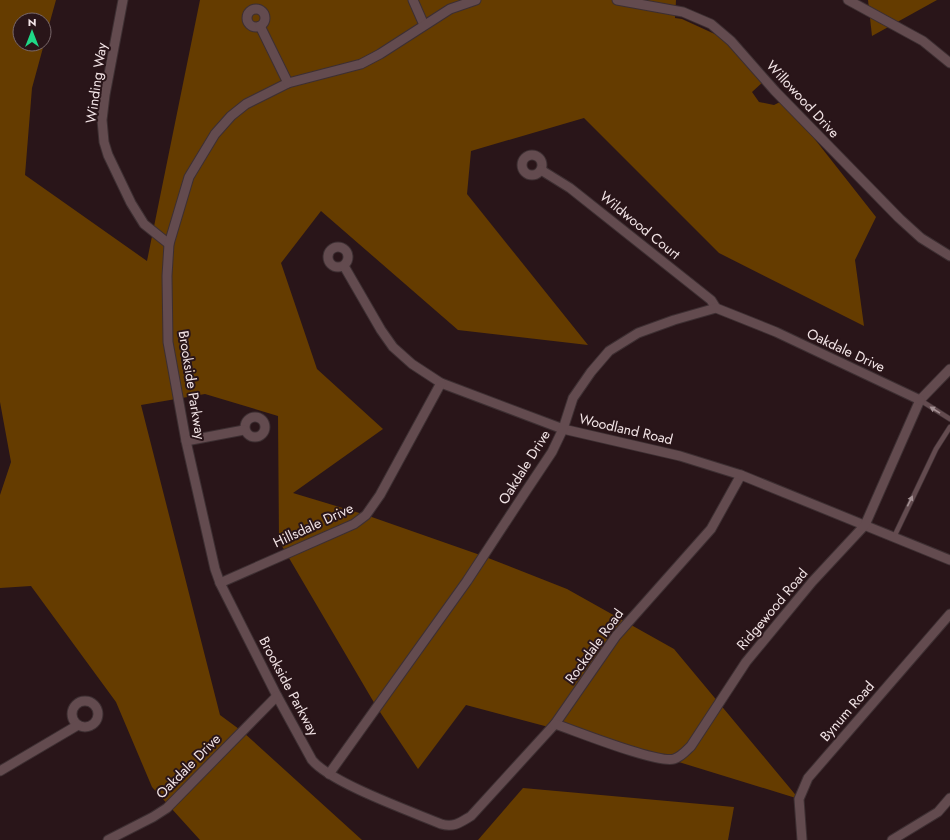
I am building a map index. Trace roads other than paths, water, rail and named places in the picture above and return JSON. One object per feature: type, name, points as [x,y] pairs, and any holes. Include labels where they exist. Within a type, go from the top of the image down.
[{"type":"street","name":"Winding Way","points":[[123,0],[102,120],[104,142],[118,176],[144,224],[169,244]]},
{"type":"street","points":[[413,0],[424,25]]},
{"type":"street","name":"Brookside Parkway","points":[[458,825],[447,826],[441,824],[329,774],[317,766],[312,760],[276,696],[220,583],[201,512],[168,342],[167,276],[169,244],[190,177],[216,134],[230,116],[246,104],[288,83],[361,64],[380,54],[450,9],[476,0]]},
{"type":"street","name":"Willowood Drive","points":[[617,0],[683,12],[710,24],[731,41],[775,91],[899,218],[921,238],[950,256]]},
{"type":"street","points":[[848,0],[923,41],[950,63]]},
{"type":"street","points":[[260,26],[288,83]]},
{"type":"street","name":"Wildwood Court","points":[[541,170],[570,188],[710,300],[716,308]]},
{"type":"street","name":"Woodland Road","points":[[344,266],[393,347],[412,364],[441,383],[563,429],[680,456],[741,475],[950,560]]},
{"type":"street","name":"Oakdale Drive","points":[[329,774],[467,581],[552,452],[563,429],[573,398],[591,372],[609,351],[638,333],[674,320],[716,308],[776,332],[920,400]]},
{"type":"street","name":"Ridgewood Road","points":[[555,724],[649,756],[673,759],[682,755],[691,746],[746,662],[812,582],[865,525],[920,400],[950,370]]},
{"type":"street","name":"Hillsdale Drive","points":[[220,583],[354,524],[366,515],[380,495],[441,383]]},
{"type":"street","points":[[186,441],[244,430]]},
{"type":"street","name":"Rockdale Road","points":[[458,825],[480,808],[555,724],[616,636],[710,529],[741,475]]},
{"type":"street","name":"Bynum Road","points":[[802,840],[799,799],[808,778],[950,614]]},
{"type":"street","name":"Oakdale Drive","points":[[108,840],[153,817],[167,808],[276,696]]},
{"type":"street","points":[[0,771],[78,725]]},
{"type":"street","points":[[892,840],[938,812],[950,798]]},
{"type":"lane","points":[[920,400],[950,419]]},
{"type":"lane","points":[[894,537],[936,449],[950,427]]}]
